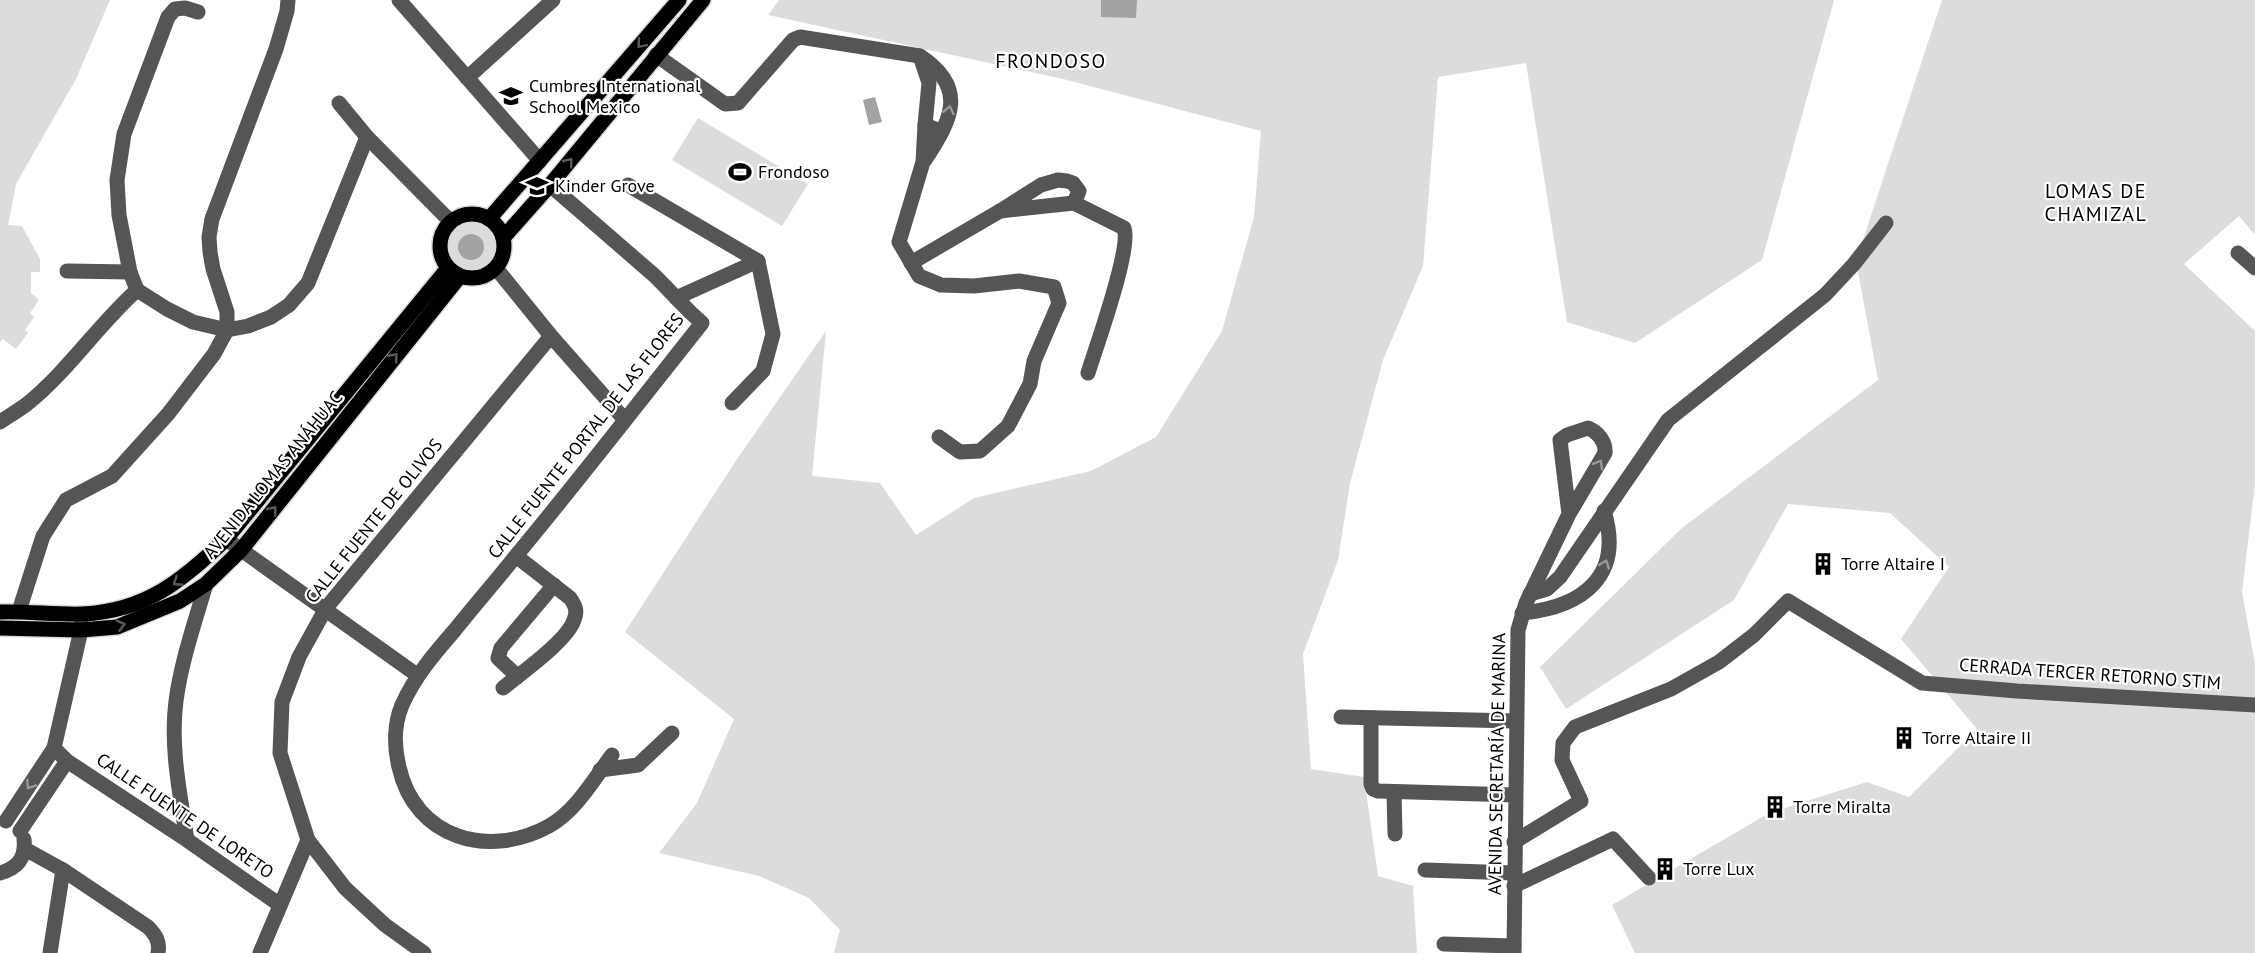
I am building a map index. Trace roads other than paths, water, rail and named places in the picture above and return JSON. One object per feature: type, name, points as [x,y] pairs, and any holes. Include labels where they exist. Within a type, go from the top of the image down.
[{"type":"main road","points":[[489,219],[679,0]]},
{"type":"main road","points":[[503,238],[550,185],[703,0]]},
{"type":"main road","points":[[470,214],[489,219],[498,227],[503,238],[504,250],[496,268],[485,275],[472,278],[454,272],[440,253],[443,230],[450,220],[470,214]]},
{"type":"main road","name":"AVENIDA LOMAS ANÁHUAC","points":[[0,612],[82,614],[115,610],[171,587],[191,573],[226,539],[454,272]]},
{"type":"main road","name":"AVENIDA LOMAS ANÁHUAC","points":[[0,628],[81,630],[117,627],[180,601],[206,584],[241,550],[454,272]]},
{"type":"street","points":[[19,611],[42,536],[66,500],[112,476],[168,414],[214,354],[227,330],[227,312],[210,252],[209,237],[212,219],[276,49],[288,0]]},
{"type":"street","points":[[399,0],[540,161]]},
{"type":"street","points":[[467,78],[553,0]]},
{"type":"street","points":[[198,12],[185,8],[175,9],[168,17],[124,134],[117,180],[119,214],[130,272],[137,290],[193,322],[227,330],[248,326],[271,317],[289,305],[308,283],[368,137]]},
{"type":"street","points":[[656,55],[725,104],[731,105],[738,103],[793,40],[800,37],[920,56],[936,67],[946,80],[951,102],[944,132],[923,162]]},
{"type":"street","points":[[920,56],[929,83],[923,162],[899,242],[918,276],[941,285],[974,286],[1019,281],[1054,287],[1059,303],[1034,362],[1030,384],[1008,426],[980,451],[960,452],[939,438]]},
{"type":"street","points":[[929,83],[946,80]]},
{"type":"street","points":[[339,103],[368,137],[450,220]]},
{"type":"street","points":[[926,125],[944,132]]},
{"type":"street","points":[[911,263],[1041,185],[1058,180],[1073,183],[1079,191],[1074,203]]},
{"type":"street","name":"CALLE FUENTE PORTAL DE LAS FLORES","points":[[550,185],[655,276],[702,323],[516,556],[417,675],[401,707],[396,729],[396,755],[402,783],[418,811],[446,832],[472,841],[500,842],[526,837],[551,825],[569,812],[612,755]]},
{"type":"street","points":[[628,185],[758,261],[773,334],[763,371],[732,404]]},
{"type":"street","points":[[1000,211],[1074,203],[1124,228],[1127,241],[1119,275],[1088,373]]},
{"type":"street","points":[[1530,594],[1547,589],[1560,577],[1668,420],[1825,295],[1854,264],[1886,223]]},
{"type":"street","points":[[2238,253],[2255,268]]},
{"type":"street","points":[[676,298],[758,261]]},
{"type":"street","points":[[496,268],[551,336],[625,420]]},
{"type":"street","points":[[68,271],[130,272]]},
{"type":"street","points":[[0,422],[28,403],[69,362],[114,310],[137,290]]},
{"type":"street","name":"CALLE FUENTE DE OLIVOS","points":[[413,951],[345,888],[308,840],[280,753],[282,702],[299,657],[326,608],[551,336]]},
{"type":"street","name":"AVENIDA SECRETARÍA DE MARINA","points":[[1514,950],[1518,630],[1530,594],[1569,514],[1605,453],[1604,443],[1596,433],[1588,428],[1567,435],[1560,441],[1569,514]]},
{"type":"street","points":[[1522,613],[1553,608],[1568,602],[1586,592],[1599,578],[1608,560],[1611,540],[1604,511]]},
{"type":"street","points":[[226,539],[417,675]]},
{"type":"street","points":[[503,688],[567,634],[575,619],[576,607],[570,598],[516,556]]},
{"type":"street","points":[[187,840],[177,775],[176,702],[206,584]]},
{"type":"street","points":[[517,676],[498,658],[501,648],[554,585]]},
{"type":"street","name":"CERRADA TERCER RETORNO STIM","points":[[1515,842],[1581,801],[1562,760],[1563,743],[1575,727],[1671,689],[1719,662],[1754,635],[1788,601],[1922,683],[2255,705]]},
{"type":"street","points":[[0,873],[12,870],[21,861],[25,849],[20,831],[3,820],[54,748],[81,630],[82,614]]},
{"type":"street","points":[[1341,717],[1516,721]]},
{"type":"street","points":[[1371,718],[1371,784],[1373,789],[1394,792],[1515,795]]},
{"type":"street","points":[[600,770],[638,765],[672,733]]},
{"type":"street","name":"CALLE FUENTE DE LORETO","points":[[54,748],[67,761],[280,905]]},
{"type":"street","name":"CALLE FUENTE DE LORETO","points":[[20,831],[67,761]]},
{"type":"street","points":[[1394,792],[1395,834]]},
{"type":"street","points":[[1425,870],[1514,879],[1613,838],[1649,878]]},
{"type":"street","points":[[260,953],[308,840]]},
{"type":"street","points":[[25,849],[63,870],[148,927],[156,934],[159,945],[158,953]]},
{"type":"street","points":[[50,953],[63,870]]},
{"type":"street","points":[[1444,944],[1514,950]]},
{"type":"place","name":"Cumbres International School Mexico","points":[[511,96]]},
{"type":"place","name":"Frondoso","points":[[740,172]]},
{"type":"place","name":"Kinder Grove","points":[[537,186]]},
{"type":"place","name":"Torre Altaire I","points":[[1823,564]]},
{"type":"place","name":"Torre Altaire II","points":[[1904,738]]},
{"type":"place","name":"Torre Miralta","points":[[1775,807]]},
{"type":"place","name":"Torre Lux","points":[[1665,869]]},
{"type":"district","name":"FRONDOSO","points":[[1051,61]]},
{"type":"district","name":"LOMAS DE CHAMIZAL","points":[[2096,202]]}]
